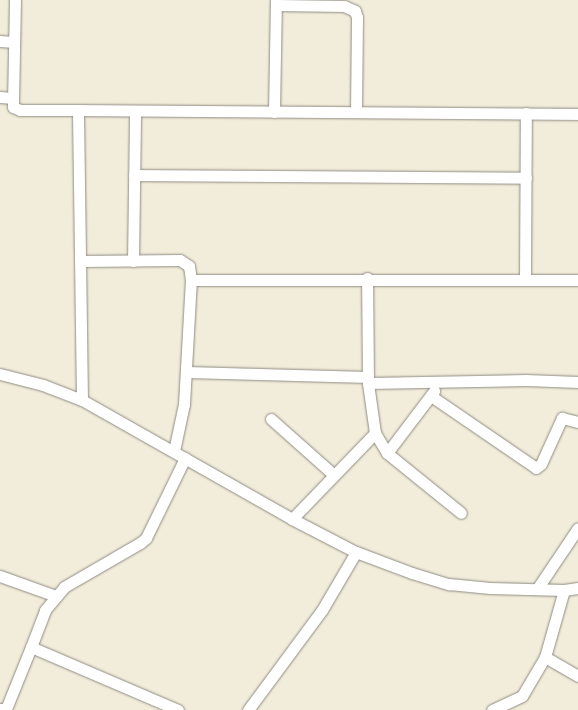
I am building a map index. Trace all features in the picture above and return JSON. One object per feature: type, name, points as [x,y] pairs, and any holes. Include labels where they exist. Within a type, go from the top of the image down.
[{"type":"street","points":[[15,0],[13,107],[16,109],[578,114]]},
{"type":"street","points":[[274,112],[276,3],[344,6],[355,11],[357,16],[356,112]]},
{"type":"street","points":[[0,41],[14,42]]},
{"type":"street","points":[[0,97],[13,98]]},
{"type":"street","points":[[78,110],[82,400]]},
{"type":"street","points":[[133,261],[135,111]]},
{"type":"street","points":[[525,280],[526,114]]},
{"type":"street","points":[[134,175],[526,178]]},
{"type":"street","points":[[81,261],[180,260],[189,266],[191,280],[187,372],[180,432],[174,451]]},
{"type":"street","points":[[191,280],[367,278],[578,280]]},
{"type":"street","points":[[367,278],[368,380],[375,433],[387,453],[461,513]]},
{"type":"street","points":[[187,372],[441,382],[526,380],[578,382]]},
{"type":"street","points":[[0,374],[43,385],[82,400],[292,519],[356,552],[412,573],[449,584],[564,590],[578,588]]},
{"type":"street","points":[[387,453],[441,382]]},
{"type":"street","points":[[431,396],[536,468],[541,464],[560,421],[565,417],[578,422]]},
{"type":"street","points":[[271,419],[334,475]]},
{"type":"street","points":[[292,519],[375,433]]},
{"type":"street","points":[[4,709],[45,610],[56,596],[78,578],[146,538],[185,458]]},
{"type":"street","points":[[537,589],[578,528]]},
{"type":"street","points":[[248,710],[317,618],[356,552]]},
{"type":"street","points":[[0,576],[56,596]]},
{"type":"street","points":[[516,710],[522,696],[545,658],[564,590]]},
{"type":"street","points":[[31,647],[178,710]]},
{"type":"street","points":[[545,658],[578,676]]},
{"type":"street","points":[[492,710],[522,696]]}]
